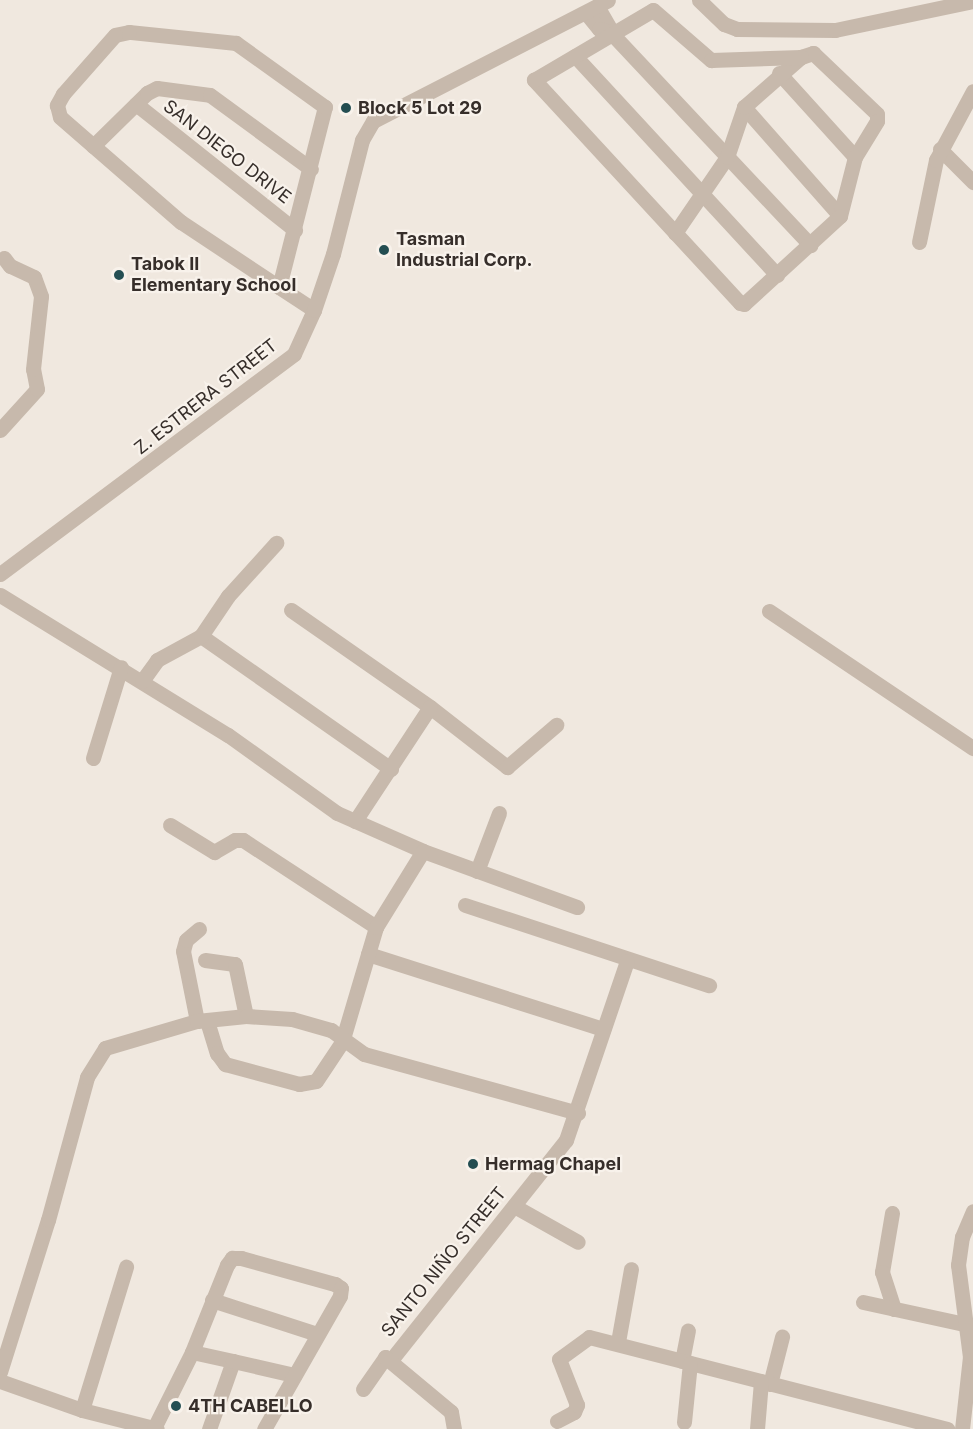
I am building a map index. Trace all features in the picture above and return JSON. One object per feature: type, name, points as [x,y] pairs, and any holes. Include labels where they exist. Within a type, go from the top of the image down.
[{"type":"street","points":[[699,0],[724,24],[737,28],[835,30],[972,1]]},
{"type":"street","points":[[597,6],[599,29],[612,34],[810,245]]},
{"type":"street","name":"Z. ESTRERA STREET","points":[[0,574],[277,369],[294,354],[314,310],[333,254],[362,140],[373,121],[597,6]]},
{"type":"street","points":[[653,10],[711,60],[807,55],[877,114],[877,121],[855,157],[840,216],[748,303],[740,303],[534,80],[612,34],[653,10]]},
{"type":"street","points":[[279,287],[325,107],[236,43],[122,32],[108,41],[63,94],[57,111],[93,146],[181,222],[279,287],[314,310]]},
{"type":"street","points":[[675,233],[727,158],[744,107],[779,73],[807,55]]},
{"type":"street","points":[[575,56],[777,275]]},
{"type":"street","points":[[779,73],[855,157]]},
{"type":"street","points":[[93,146],[136,104],[157,88],[210,95],[311,169]]},
{"type":"street","points":[[919,242],[940,149],[973,91]]},
{"type":"street","name":"SAN DIEGO DRIVE","points":[[136,104],[295,230]]},
{"type":"street","points":[[744,107],[840,216]]},
{"type":"street","points":[[940,149],[973,182]]},
{"type":"street","points":[[0,430],[37,389],[33,369],[41,296],[34,276],[10,266],[4,258]]},
{"type":"street","points":[[142,681],[165,654],[201,636],[228,596],[276,543]]},
{"type":"street","points":[[0,595],[121,667],[228,735],[337,813],[423,851],[577,908]]},
{"type":"street","points":[[291,610],[430,707],[507,767],[556,725]]},
{"type":"street","points":[[769,611],[973,748]]},
{"type":"street","points":[[201,636],[391,769]]},
{"type":"street","points":[[93,758],[121,667]]},
{"type":"street","points":[[355,821],[430,707]]},
{"type":"street","points":[[477,871],[499,813]]},
{"type":"street","points":[[170,825],[214,852],[243,840],[376,927]]},
{"type":"street","points":[[199,929],[186,940],[183,951],[202,1021],[217,1053],[225,1064],[237,1070],[299,1084],[316,1081],[342,1042],[376,927],[423,851]]},
{"type":"street","points":[[465,905],[627,961],[708,985]]},
{"type":"street","points":[[368,954],[603,1029]]},
{"type":"street","points":[[205,960],[235,964],[246,1016]]},
{"type":"street","name":"SANTO NIÑO STREET","points":[[363,1389],[385,1357],[391,1360],[566,1140],[578,1113],[603,1029],[627,961]]},
{"type":"street","points":[[0,1372],[94,1061],[105,1048],[115,1043],[202,1021],[246,1016],[315,1023],[331,1030],[342,1042],[364,1054],[578,1113]]},
{"type":"street","points":[[514,1206],[578,1242]]},
{"type":"street","points":[[962,1429],[970,1383],[964,1324],[966,1286],[959,1252],[973,1211]]},
{"type":"street","points":[[892,1213],[882,1272],[894,1309]]},
{"type":"street","points":[[0,1381],[82,1410],[155,1429],[192,1352],[212,1300],[232,1258],[335,1284],[340,1288],[340,1296],[264,1429]]},
{"type":"street","points":[[82,1410],[126,1266]]},
{"type":"street","points":[[618,1342],[631,1269]]},
{"type":"street","points":[[212,1300],[317,1334]]},
{"type":"street","points":[[863,1302],[964,1324]]},
{"type":"street","points":[[684,1422],[688,1331]]},
{"type":"street","points":[[557,1421],[574,1412],[577,1405],[558,1362],[561,1356],[586,1337],[618,1342],[902,1423],[947,1429]]},
{"type":"street","points":[[756,1429],[766,1383],[782,1337]]},
{"type":"street","points":[[192,1352],[294,1376]]},
{"type":"street","points":[[391,1360],[451,1412],[454,1429]]},
{"type":"street","points":[[209,1429],[233,1361]]},
{"type":"place","name":"Block 5 Lot 29","points":[[346,108]]},
{"type":"place","name":"Tasman Industrial Corp.","points":[[384,250]]},
{"type":"place","name":"Tabok II Elementary School","points":[[119,275]]},
{"type":"place","name":"Hermag Chapel","points":[[473,1164]]},
{"type":"place","name":"4TH CABELLO","points":[[176,1406]]}]
